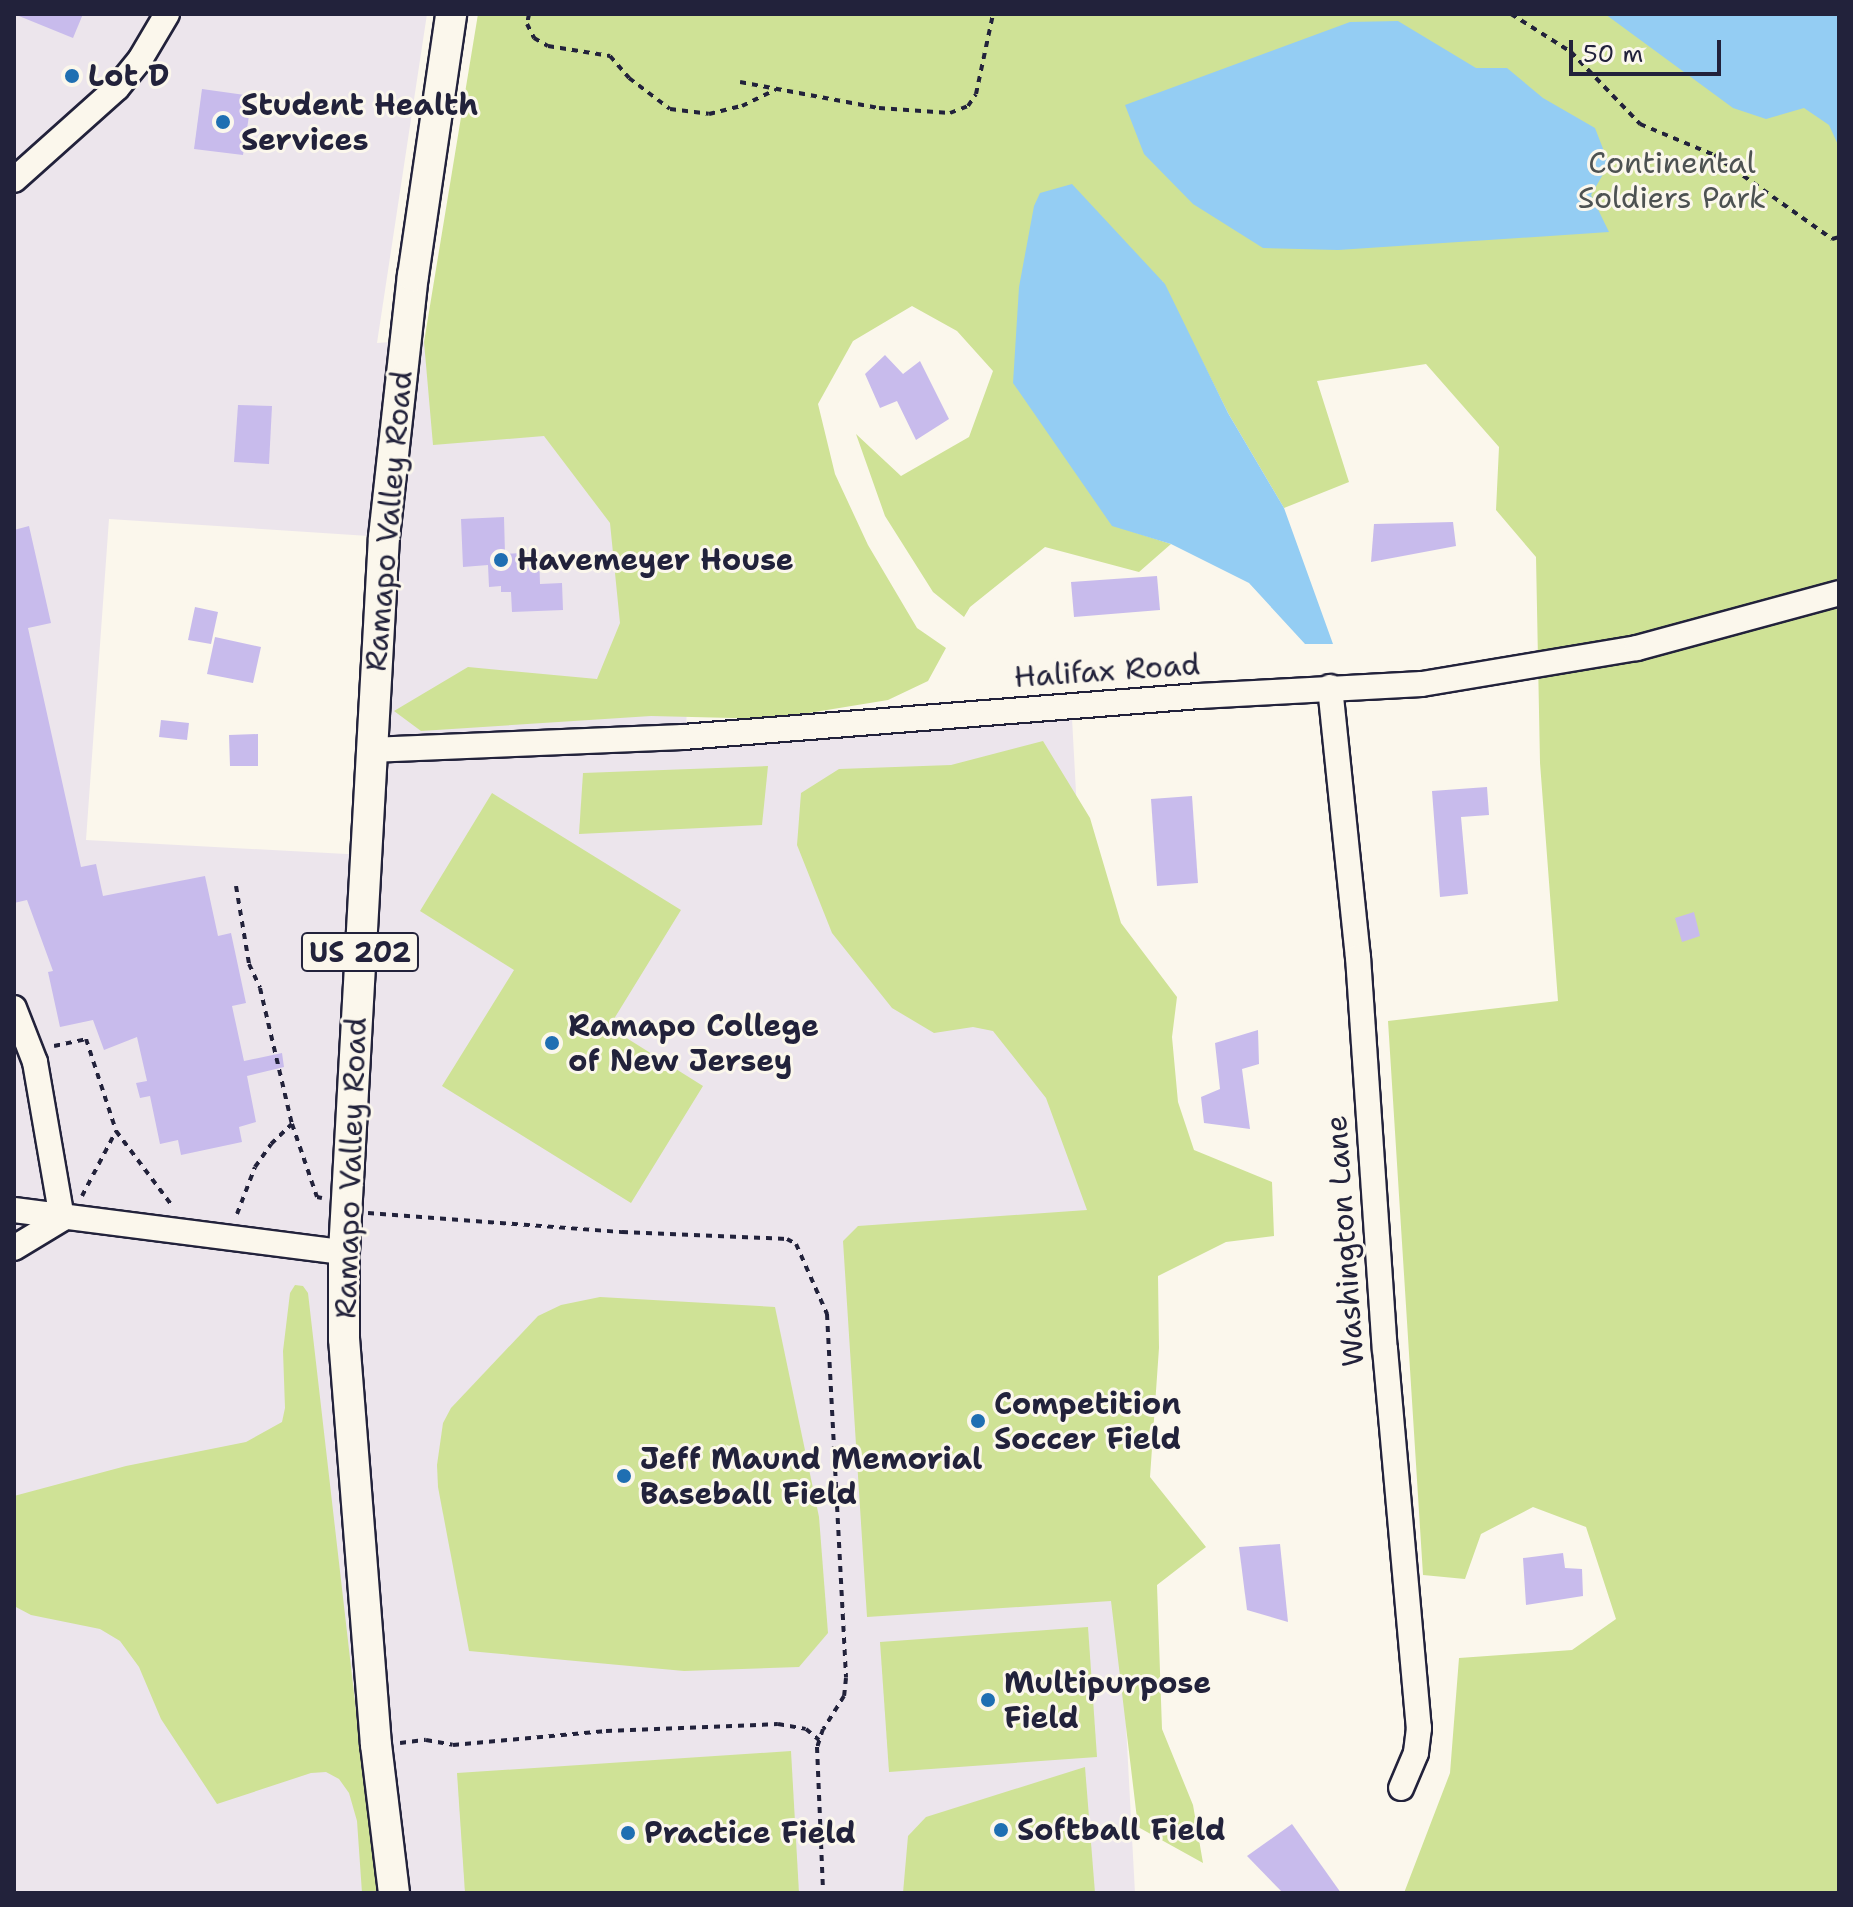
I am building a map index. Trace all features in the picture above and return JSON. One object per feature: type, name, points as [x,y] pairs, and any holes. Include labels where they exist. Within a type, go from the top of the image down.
[{"type":"main road","name":"Ramapo Valley Road","points":[[394,1893],[376,1745],[344,1339],[344,1252],[370,750],[387,497],[413,276],[451,14]]},
{"type":"street","points":[[14,180],[117,88],[141,58],[167,14]]},
{"type":"street","name":"Halifax Road","points":[[370,750],[683,737],[1330,687],[1422,684],[1637,648],[1839,593]]},
{"type":"street","name":"Washington Lane","points":[[1330,687],[1358,957],[1385,1349],[1419,1728],[1416,1753],[1401,1788]]},
{"type":"street","points":[[14,1008],[35,1062],[62,1219]]},
{"type":"street","points":[[14,1210],[34,1210],[62,1219],[344,1252]]},
{"type":"street","points":[[14,1248],[62,1219]]},
{"type":"path","points":[[529,14],[527,24],[534,38],[548,46],[610,56],[629,78],[670,109],[709,114],[742,106],[777,89]]},
{"type":"path","points":[[740,82],[879,108],[950,113],[968,106],[976,94],[993,14]]},
{"type":"path","points":[[1511,14],[1571,52],[1640,124],[1714,155],[1832,239],[1839,237]]},
{"type":"path","points":[[236,886],[249,964],[260,988],[292,1124],[317,1197]]},
{"type":"path","points":[[54,1046],[86,1039],[116,1131],[173,1207]]},
{"type":"path","points":[[237,1214],[255,1167],[271,1144],[292,1124]]},
{"type":"path","points":[[82,1197],[116,1131]]},
{"type":"path","points":[[369,1213],[607,1232],[787,1239],[796,1244],[827,1314],[846,1678],[844,1696],[819,1740],[815,1768],[823,1893]]},
{"type":"path","points":[[376,1745],[426,1740],[453,1745],[606,1731],[778,1724],[796,1725],[819,1740]]},
{"type":"shaded area","name":"Ramapo College of New Jersey","points":[[14,14],[427,14],[377,343],[693,321],[686,750],[1072,718],[1135,1893],[14,1893]],"holes":[[[109,519],[384,537],[365,855],[86,840]]]},
{"type":"green space","name":"Continental Soldiers Park","points":[[478,14],[1839,14],[1839,1893],[1404,1893],[1450,1773],[1459,1658],[1572,1650],[1616,1619],[1586,1527],[1533,1507],[1481,1534],[1465,1579],[1423,1575],[1388,1021],[1558,1001],[1540,763],[1536,557],[1496,510],[1499,447],[1426,364],[1317,381],[1349,482],[1284,508],[1228,413],[1162,281],[1072,464],[1112,525],[1171,544],[1139,572],[1045,547],[970,607],[964,617],[933,592],[885,516],[856,434],[901,476],[969,437],[993,371],[957,331],[912,306],[853,341],[818,404],[835,474],[868,545],[917,628],[946,648],[928,681],[888,700],[772,719],[651,716],[421,731],[394,711],[468,667],[597,679],[620,623],[610,523],[544,436],[433,445],[424,342]]},
{"type":"green space","points":[[1043,741],[1090,818],[1121,923],[1177,997],[1172,1037],[1178,1102],[1194,1150],[1272,1182],[1274,1236],[1226,1242],[1158,1276],[1159,1348],[1150,1477],[1206,1547],[1157,1585],[1162,1729],[1193,1805],[1203,1863],[1138,1827],[1111,1601],[867,1617],[843,1241],[858,1226],[1087,1210],[1046,1098],[993,1031],[973,1027],[934,1033],[892,1008],[832,933],[797,845],[801,793],[839,769],[951,765]]},
{"type":"green space","points":[[768,766],[762,825],[579,834],[583,773]]},
{"type":"green space","points":[[492,793],[681,910],[609,1027],[703,1086],[631,1203],[442,1086],[514,970],[420,911]]},
{"type":"green space","points":[[295,1285],[303,1286],[308,1293],[377,1893],[362,1893],[357,1821],[349,1793],[339,1779],[326,1772],[311,1773],[217,1804],[161,1719],[139,1667],[120,1641],[100,1629],[31,1615],[14,1606],[14,1496],[126,1466],[246,1442],[282,1422],[285,1408],[283,1351],[290,1293]]},
{"type":"green space","name":"Jeff Maund Memorial Baseball Field","points":[[600,1297],[775,1307],[819,1517],[828,1633],[799,1667],[684,1671],[469,1651],[438,1487],[437,1465],[443,1423],[451,1408],[538,1316],[561,1305]]},
{"type":"green space","name":"Multipurpose Field","points":[[1088,1627],[1097,1757],[889,1772],[880,1642]]},
{"type":"green space","name":"Practice Field","points":[[791,1751],[799,1893],[465,1893],[457,1773]]},
{"type":"green space","name":"Softball Field","points":[[1085,1767],[1095,1893],[903,1893],[908,1836],[926,1817]]},
{"type":"water","points":[[1605,14],[1839,14],[1839,147],[1829,125],[1804,108],[1766,119],[1733,108]]},
{"type":"water","points":[[1398,21],[1476,68],[1507,68],[1543,98],[1595,128],[1609,164],[1591,195],[1609,232],[1338,250],[1263,248],[1193,204],[1144,154],[1125,105],[1350,22]]},
{"type":"water","points":[[1072,184],[1165,284],[1228,413],[1284,508],[1333,644],[1305,644],[1249,583],[1171,544],[1112,526],[1013,383],[1019,287],[1034,206],[1040,193]]},
{"type":"building","points":[[14,14],[83,14],[73,38]]},
{"type":"building","name":"Student Health Services","points":[[202,89],[252,96],[243,155],[194,149]]},
{"type":"building","points":[[885,355],[903,374],[920,361],[949,419],[916,440],[897,401],[880,408],[865,374]]},
{"type":"building","points":[[238,405],[272,406],[269,464],[234,462]]},
{"type":"building","name":"Havemeyer House","points":[[504,517],[505,554],[539,552],[540,584],[562,583],[563,610],[512,612],[511,592],[501,592],[501,586],[489,587],[488,565],[463,567],[461,519]]},
{"type":"building","points":[[1453,522],[1456,546],[1371,562],[1374,524]]},
{"type":"building","points":[[29,526],[51,623],[28,628],[81,867],[96,864],[103,896],[205,876],[218,936],[231,933],[246,1003],[232,1006],[244,1061],[282,1053],[284,1067],[247,1076],[256,1122],[239,1127],[242,1142],[181,1155],[178,1140],[160,1144],[150,1096],[140,1098],[136,1083],[147,1081],[137,1037],[104,1050],[93,1020],[60,1027],[48,972],[53,971],[27,900],[14,903],[14,530]]},
{"type":"building","points":[[1157,576],[1160,610],[1074,617],[1071,582]]},
{"type":"building","points":[[195,607],[218,612],[211,644],[188,640]]},
{"type":"building","points":[[215,637],[261,647],[253,683],[207,674]]},
{"type":"building","points":[[161,720],[189,723],[187,740],[159,737]]},
{"type":"building","points":[[258,734],[258,766],[230,766],[229,735]]},
{"type":"building","points":[[1487,787],[1489,815],[1461,817],[1468,894],[1440,897],[1432,791]]},
{"type":"building","points":[[1192,796],[1198,883],[1157,886],[1151,799]]},
{"type":"building","points":[[1694,912],[1700,936],[1682,942],[1675,918]]},
{"type":"building","points":[[1258,1030],[1259,1064],[1242,1069],[1250,1129],[1204,1123],[1201,1097],[1220,1089],[1215,1043]]},
{"type":"building","points":[[1280,1544],[1288,1622],[1247,1610],[1239,1547]]},
{"type":"building","points":[[1563,1553],[1565,1568],[1582,1569],[1583,1596],[1526,1605],[1523,1558]]},
{"type":"building","points":[[1292,1824],[1341,1893],[1283,1893],[1247,1856]]},
{"type":"place","name":"Lot D","points":[[72,76]]},
{"type":"place","name":"Student Health Services","points":[[223,122]]},
{"type":"place","name":"Havemeyer House","points":[[501,560]]},
{"type":"place","name":"Ramapo College of New Jersey","points":[[552,1043]]},
{"type":"place","name":"Competition Soccer Field","points":[[978,1421]]},
{"type":"place","name":"Jeff Maund Memorial Baseball Field","points":[[624,1476]]},
{"type":"place","name":"Multipurpose Field","points":[[988,1700]]},
{"type":"place","name":"Softball Field","points":[[1001,1830]]},
{"type":"place","name":"Practice Field","points":[[628,1833]]}]
